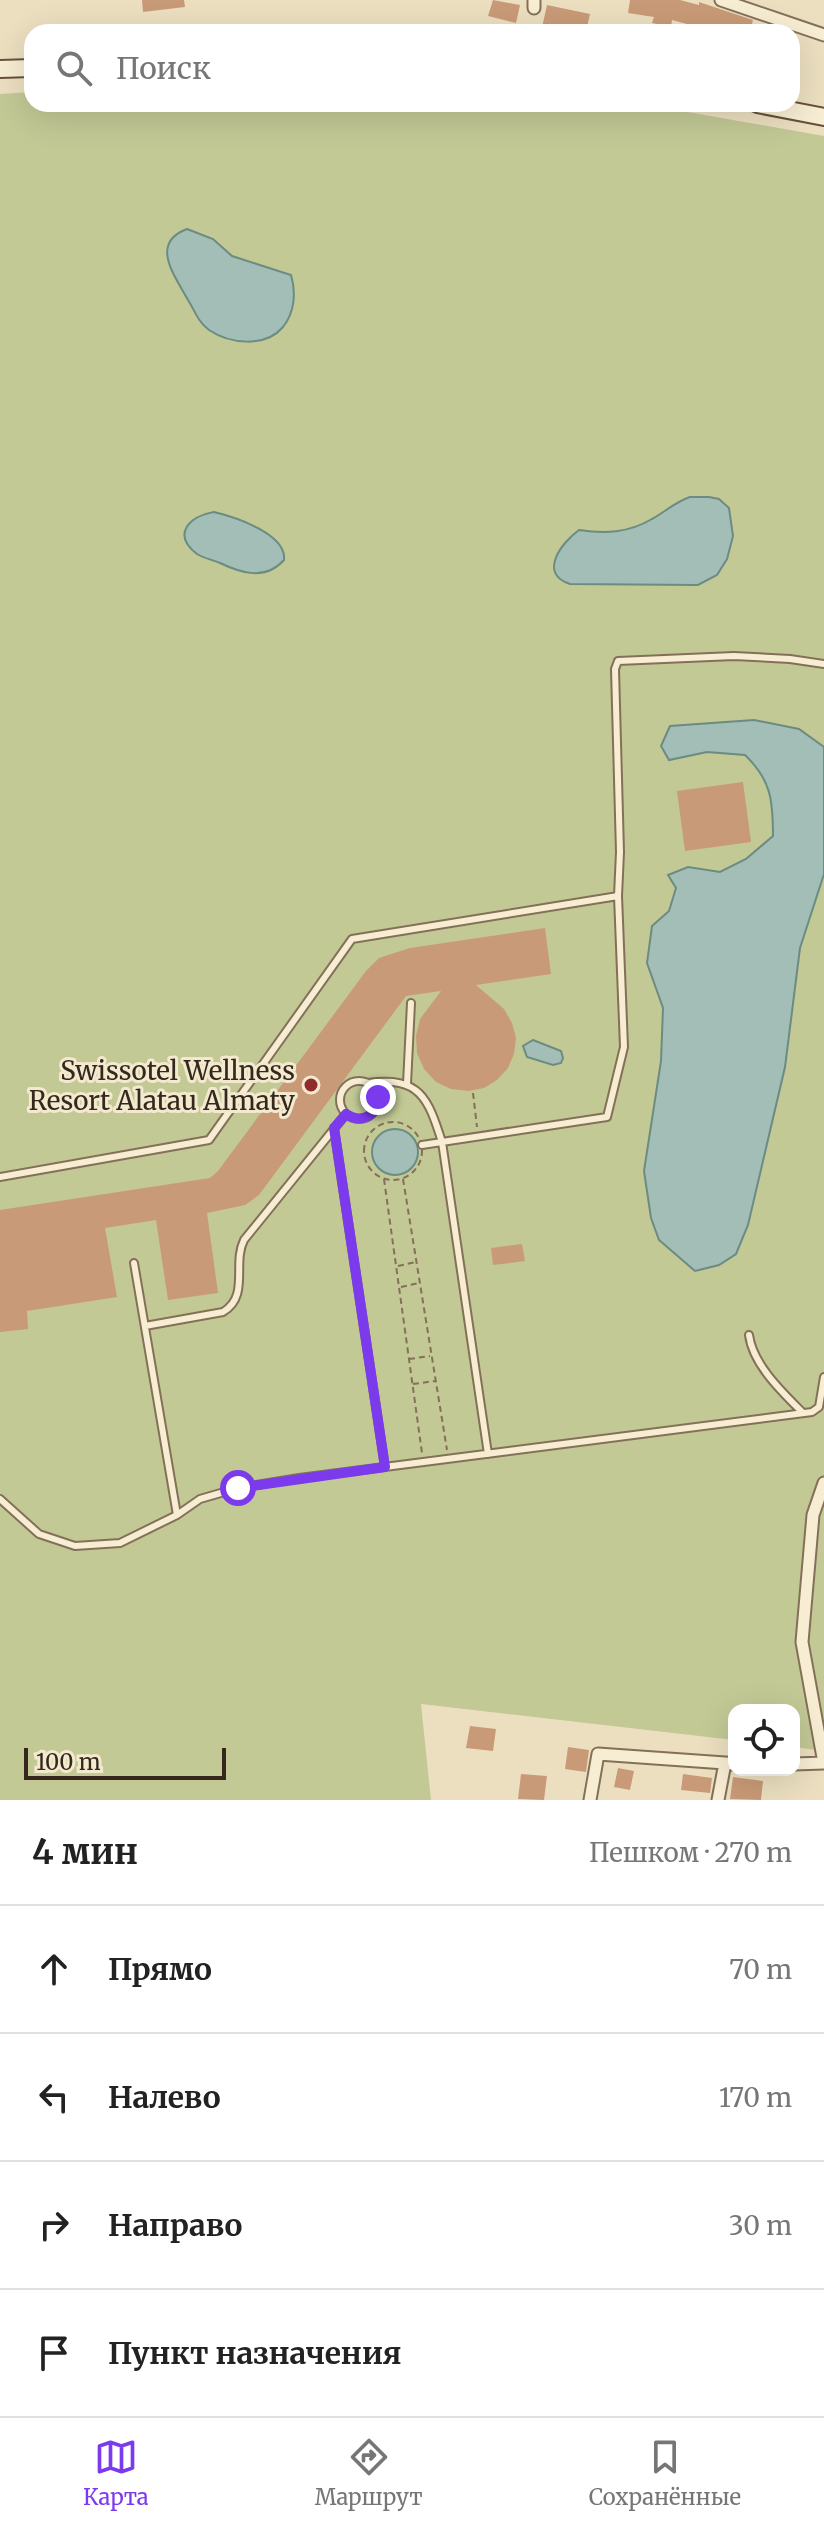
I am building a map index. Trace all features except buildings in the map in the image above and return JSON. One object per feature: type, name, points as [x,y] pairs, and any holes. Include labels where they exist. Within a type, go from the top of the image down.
[{"type":"main road","points":[[0,69],[24,68]]},
{"type":"main road","points":[[798,112],[824,117]]},
{"type":"street","points":[[721,0],[792,24]]},
{"type":"street","points":[[800,27],[824,35]]},
{"type":"street","points":[[800,1764],[824,1763],[802,1642],[813,1515],[824,1483]]},
{"type":"street","points":[[590,1800],[598,1754],[728,1765],[718,1800]]},
{"type":"lane","points":[[422,1145],[607,1117],[624,1047],[618,896],[620,852],[615,669],[618,661],[734,656],[824,664]]},
{"type":"lane","points":[[0,1177],[209,1140],[352,939],[618,896]]},
{"type":"lane","points":[[407,1084],[411,1003]]},
{"type":"lane","points":[[368,1083],[376,1092],[376,1109],[362,1119],[346,1114],[341,1103],[342,1092],[351,1083],[388,1080],[407,1084],[430,1105],[442,1142],[488,1454]]},
{"type":"lane","points":[[145,1326],[223,1312],[232,1306],[237,1298],[239,1257],[244,1240],[346,1114]]},
{"type":"lane","points":[[334,1128],[385,1467]]},
{"type":"lane","points":[[134,1263],[177,1515]]},
{"type":"lane","points":[[749,1335],[751,1347],[761,1364],[803,1413]]},
{"type":"lane","points":[[0,1499],[39,1534],[75,1546],[120,1543],[177,1515],[200,1499],[238,1488],[812,1412],[819,1407],[824,1377]]},
{"type":"path","points":[[473,1093],[479,1136]]},
{"type":"path","points":[[390,1122],[405,1125],[417,1134],[422,1145],[420,1163],[403,1179],[384,1179],[369,1168],[364,1154],[366,1139],[376,1127],[390,1122]]},
{"type":"path","points":[[384,1179],[424,1462]]},
{"type":"path","points":[[403,1179],[448,1459]]},
{"type":"path","points":[[396,1267],[417,1262]]},
{"type":"path","points":[[399,1287],[420,1283]]},
{"type":"path","points":[[409,1359],[432,1355]]},
{"type":"path","points":[[413,1384],[436,1381]]},
{"type":"green space","points":[[24,92],[24,112],[688,112],[824,136],[824,1751],[800,1748],[800,1704],[728,1704],[728,1739],[421,1704],[431,1800],[0,1800],[0,94]]},
{"type":"water","points":[[187,229],[213,239],[232,256],[291,275],[294,288],[290,315],[276,334],[247,342],[217,335],[205,327],[168,261],[169,243]]},
{"type":"water","points":[[690,497],[719,499],[729,508],[733,536],[727,559],[717,575],[698,585],[570,584],[555,573],[554,566],[560,550],[579,530],[625,530],[652,519]]},
{"type":"water","points":[[214,512],[269,535],[283,551],[284,560],[269,571],[253,573],[236,570],[197,554],[185,540],[187,527],[198,517]]},
{"type":"water","points":[[754,720],[799,729],[824,747],[824,874],[800,948],[785,1067],[748,1225],[736,1254],[719,1265],[695,1271],[659,1240],[651,1218],[644,1171],[661,1061],[663,1008],[647,963],[652,926],[669,911],[676,888],[668,875],[688,867],[720,872],[746,859],[773,836],[772,812],[765,782],[745,755],[707,752],[669,760],[661,746],[670,726]]},
{"type":"water","points":[[533,1040],[561,1051],[561,1063],[553,1065],[527,1057],[523,1046]]},
{"type":"water","points":[[395,1129],[411,1136],[418,1152],[411,1168],[395,1175],[379,1168],[372,1152],[379,1136]]},
{"type":"place","name":"Swissotel Wellness Resort Alatau Almaty","points":[[311,1085]]},
{"type":"route","points":[[238,1488],[385,1467],[334,1128],[346,1114],[356,1119],[373,1114],[378,1097]]}]
